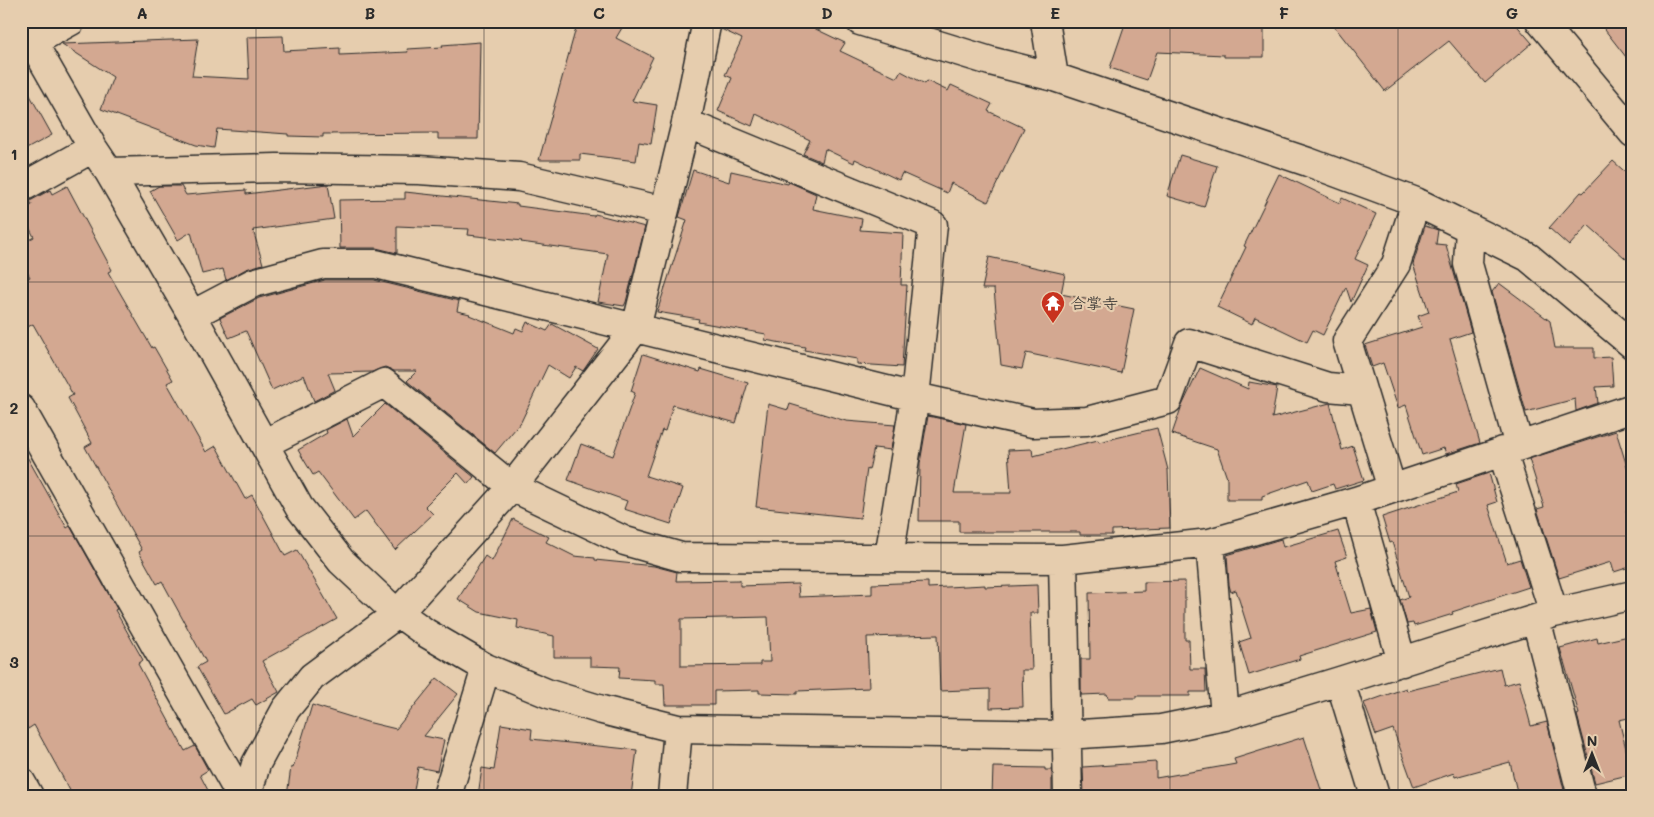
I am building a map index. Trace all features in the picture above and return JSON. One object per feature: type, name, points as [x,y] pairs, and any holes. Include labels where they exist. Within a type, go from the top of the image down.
[{"type":"street","points":[[71,21],[27,32],[192,315],[299,507],[341,561],[397,614],[486,668],[549,694],[602,710],[678,729],[1066,735],[1161,730],[1225,716],[1545,616],[1633,595]]},
{"type":"street","points":[[246,796],[256,764],[286,709],[312,677],[397,614],[512,487],[636,328],[686,123],[707,21]]},
{"type":"street","points":[[860,21],[990,61],[1054,77],[1298,159],[1416,202],[1528,257],[1633,345]]},
{"type":"street","points":[[1044,21],[1054,77]]},
{"type":"street","points":[[1540,21],[1633,133]]},
{"type":"street","points":[[686,123],[933,225],[914,397],[889,557]]},
{"type":"street","points":[[21,188],[93,148]]},
{"type":"street","points":[[109,172],[277,168],[456,172],[520,177],[664,211]]},
{"type":"street","points":[[1392,489],[1346,341],[1396,264],[1416,202]]},
{"type":"street","points":[[1470,228],[1468,264],[1510,449],[1582,796]]},
{"type":"street","points":[[192,315],[253,283],[305,268],[323,264],[376,264],[914,397],[1033,423],[1087,421],[1168,400],[1188,343],[1328,387],[1361,390]]},
{"type":"street","points":[[264,444],[384,383],[512,487],[625,541],[682,557],[1063,559],[1210,542],[1392,489],[1510,449],[1632,412]]},
{"type":"street","points":[[21,409],[241,796]]},
{"type":"street","points":[[1356,500],[1402,662]]},
{"type":"street","points":[[1210,542],[1225,716]]},
{"type":"street","points":[[1063,559],[1068,796]]},
{"type":"street","points":[[447,796],[486,668]]},
{"type":"street","points":[[1340,681],[1375,796]]},
{"type":"street","points":[[672,796],[678,729]]},
{"type":"street","points":[[21,782],[29,796]]},
{"type":"building","points":[[578,21],[626,21],[616,38],[653,57],[632,101],[657,105],[651,144],[639,142],[636,161],[580,154],[580,160],[539,160]]},
{"type":"building","points":[[722,21],[799,21],[845,43],[840,51],[897,78],[901,71],[925,84],[927,81],[948,91],[951,85],[992,104],[988,111],[1024,128],[988,202],[951,183],[947,193],[902,173],[899,180],[855,159],[854,163],[825,149],[822,162],[803,154],[810,140],[756,114],[752,126],[718,111],[732,78],[725,75],[742,39],[721,29]]},
{"type":"building","points":[[1126,21],[1159,21],[1159,23],[1215,27],[1264,27],[1264,57],[1224,57],[1224,55],[1157,52],[1147,80],[1110,68]]},
{"type":"building","points":[[1330,21],[1513,21],[1532,43],[1485,83],[1449,41],[1385,91]]},
{"type":"building","points":[[1598,21],[1633,21],[1633,66]]},
{"type":"building","points":[[283,36],[284,51],[340,48],[340,55],[408,52],[407,49],[480,42],[478,139],[438,139],[438,133],[323,134],[323,137],[288,136],[288,134],[217,129],[214,148],[196,145],[101,109],[113,77],[62,44],[198,39],[192,76],[249,79],[247,37]]},
{"type":"building","points":[[21,79],[52,135],[21,152]]},
{"type":"building","points":[[1180,155],[1217,166],[1204,207],[1167,196]]},
{"type":"building","points":[[1613,161],[1633,179],[1633,265],[1588,225],[1569,246],[1549,228],[1581,192],[1583,193]]},
{"type":"building","points":[[693,170],[729,182],[731,171],[788,184],[789,182],[816,194],[813,209],[862,219],[860,230],[903,233],[901,285],[907,285],[902,367],[857,364],[857,359],[804,350],[805,347],[765,340],[766,334],[698,322],[699,319],[657,312],[687,220],[679,217]]},
{"type":"building","points":[[1279,174],[1340,203],[1342,198],[1376,214],[1355,259],[1368,265],[1351,302],[1346,287],[1323,335],[1313,330],[1307,342],[1255,317],[1252,324],[1217,307]]},
{"type":"building","points":[[328,184],[334,219],[253,230],[263,264],[246,269],[226,280],[223,269],[202,274],[191,232],[178,240],[150,191],[159,186],[181,186],[186,195],[246,190],[246,194]]},
{"type":"building","points":[[67,186],[112,270],[108,272],[173,380],[167,383],[206,452],[216,446],[245,499],[252,495],[285,556],[297,550],[337,619],[262,661],[279,692],[256,705],[252,699],[224,714],[197,667],[206,662],[162,581],[157,584],[139,552],[142,550],[85,447],[92,443],[68,398],[73,395],[33,324],[21,331],[21,282],[30,277],[21,261],[21,244],[34,237],[21,211],[32,205],[30,201],[50,190],[52,194]]},
{"type":"building","points":[[405,192],[518,204],[518,206],[594,216],[595,214],[645,227],[624,306],[598,302],[608,254],[468,235],[469,229],[397,226],[397,253],[376,248],[340,248],[339,200],[405,199]]},
{"type":"building","points":[[1425,226],[1438,230],[1436,244],[1446,245],[1471,332],[1450,339],[1480,443],[1446,454],[1444,448],[1422,455],[1406,405],[1398,408],[1383,363],[1372,367],[1365,345],[1422,327],[1418,316],[1429,312],[1413,264]]},
{"type":"building","name":"合掌寺","points":[[989,257],[1065,274],[1061,294],[1134,309],[1121,373],[1026,353],[1022,369],[1001,365],[994,289],[982,289]]},
{"type":"building","points":[[325,280],[374,280],[459,301],[457,311],[470,314],[514,333],[516,328],[523,331],[527,322],[547,331],[552,324],[598,349],[583,371],[576,367],[569,378],[548,365],[521,422],[495,453],[407,381],[417,371],[394,371],[385,367],[372,372],[328,373],[335,390],[314,401],[304,375],[272,390],[246,331],[229,338],[220,318],[259,298]]},
{"type":"building","points":[[1499,283],[1550,321],[1555,348],[1594,348],[1594,358],[1611,357],[1613,386],[1596,387],[1598,403],[1576,411],[1575,399],[1526,412],[1492,292]]},
{"type":"building","points":[[643,354],[700,372],[701,369],[748,383],[736,423],[673,405],[665,431],[662,430],[646,476],[683,488],[671,524],[624,509],[627,501],[568,480],[581,444],[613,456],[635,393],[631,391]]},
{"type":"building","points":[[1200,368],[1248,389],[1249,382],[1277,387],[1272,418],[1330,403],[1342,450],[1353,446],[1364,480],[1335,489],[1333,484],[1312,491],[1308,480],[1262,496],[1262,500],[1227,500],[1227,478],[1217,449],[1172,434],[1181,408]]},
{"type":"building","points":[[385,404],[474,477],[468,484],[458,473],[425,506],[433,514],[395,550],[366,511],[354,520],[318,472],[313,475],[298,450],[327,433],[326,430],[347,419],[353,436]]},
{"type":"building","points":[[768,404],[788,410],[790,404],[846,421],[895,425],[891,450],[874,448],[869,470],[867,469],[860,518],[756,507]]},
{"type":"building","points":[[928,416],[966,424],[954,493],[1011,493],[1008,450],[1032,449],[1033,456],[1157,428],[1168,470],[1170,528],[1112,530],[1112,535],[1080,535],[1080,532],[959,532],[959,521],[919,521],[920,463]]},
{"type":"building","points":[[1616,431],[1633,486],[1633,509],[1626,511],[1633,532],[1633,566],[1614,572],[1611,562],[1559,578],[1537,509],[1544,507],[1529,459]]},
{"type":"building","points":[[21,446],[67,528],[70,526],[117,609],[115,610],[143,660],[138,664],[185,751],[195,746],[208,770],[200,775],[211,796],[73,796],[34,725],[28,729],[21,717]]},
{"type":"building","points":[[1489,473],[1497,502],[1488,505],[1507,563],[1520,559],[1529,587],[1414,626],[1413,623],[1407,624],[1400,600],[1409,597],[1382,517],[1458,492],[1456,484]]},
{"type":"building","points":[[513,519],[549,537],[546,542],[574,556],[654,566],[677,572],[676,581],[740,580],[740,586],[798,584],[799,597],[872,594],[872,584],[928,582],[928,588],[1037,585],[1038,613],[1030,613],[1032,670],[1022,670],[1023,707],[990,708],[990,689],[940,691],[938,635],[867,637],[869,688],[797,691],[797,694],[759,693],[759,690],[714,691],[714,705],[665,705],[664,684],[655,684],[655,680],[619,678],[620,667],[590,666],[590,657],[554,657],[554,636],[517,628],[518,620],[479,612],[458,599],[485,556],[492,561]],"holes":[[[768,617],[770,662],[760,662],[760,665],[681,666],[681,619]]]},
{"type":"building","points":[[1338,531],[1347,557],[1335,561],[1351,613],[1371,609],[1377,632],[1299,656],[1300,659],[1249,675],[1239,642],[1251,638],[1236,590],[1231,592],[1227,555],[1281,539],[1283,547]]},
{"type":"building","points":[[1185,581],[1185,640],[1189,640],[1190,669],[1205,669],[1206,692],[1190,692],[1190,696],[1136,696],[1136,698],[1108,698],[1107,694],[1081,695],[1081,659],[1090,659],[1089,593],[1144,591],[1144,582]]},
{"type":"building","points":[[1633,635],[1633,717],[1619,720],[1632,774],[1595,783],[1577,715],[1579,714],[1560,648],[1597,638],[1598,643]]},
{"type":"building","points":[[1500,668],[1504,685],[1519,681],[1531,726],[1547,722],[1564,790],[1560,791],[1561,796],[1518,796],[1510,762],[1455,777],[1454,773],[1414,787],[1393,729],[1376,735],[1364,703],[1406,688],[1407,691]]},
{"type":"building","points":[[437,678],[458,694],[424,736],[444,740],[437,771],[418,767],[413,796],[287,796],[291,767],[293,768],[312,705],[396,729]]},
{"type":"building","points":[[501,724],[532,729],[531,739],[637,750],[631,796],[478,796],[482,768],[494,770]]},
{"type":"building","points":[[1304,737],[1323,796],[1084,796],[1083,767],[1156,762],[1156,778],[1236,764],[1234,759]]},
{"type":"building","points":[[993,767],[1045,768],[1045,770],[1052,770],[1052,796],[992,796]]},
{"type":"place","name":"合掌寺","points":[[1053,324]]}]
